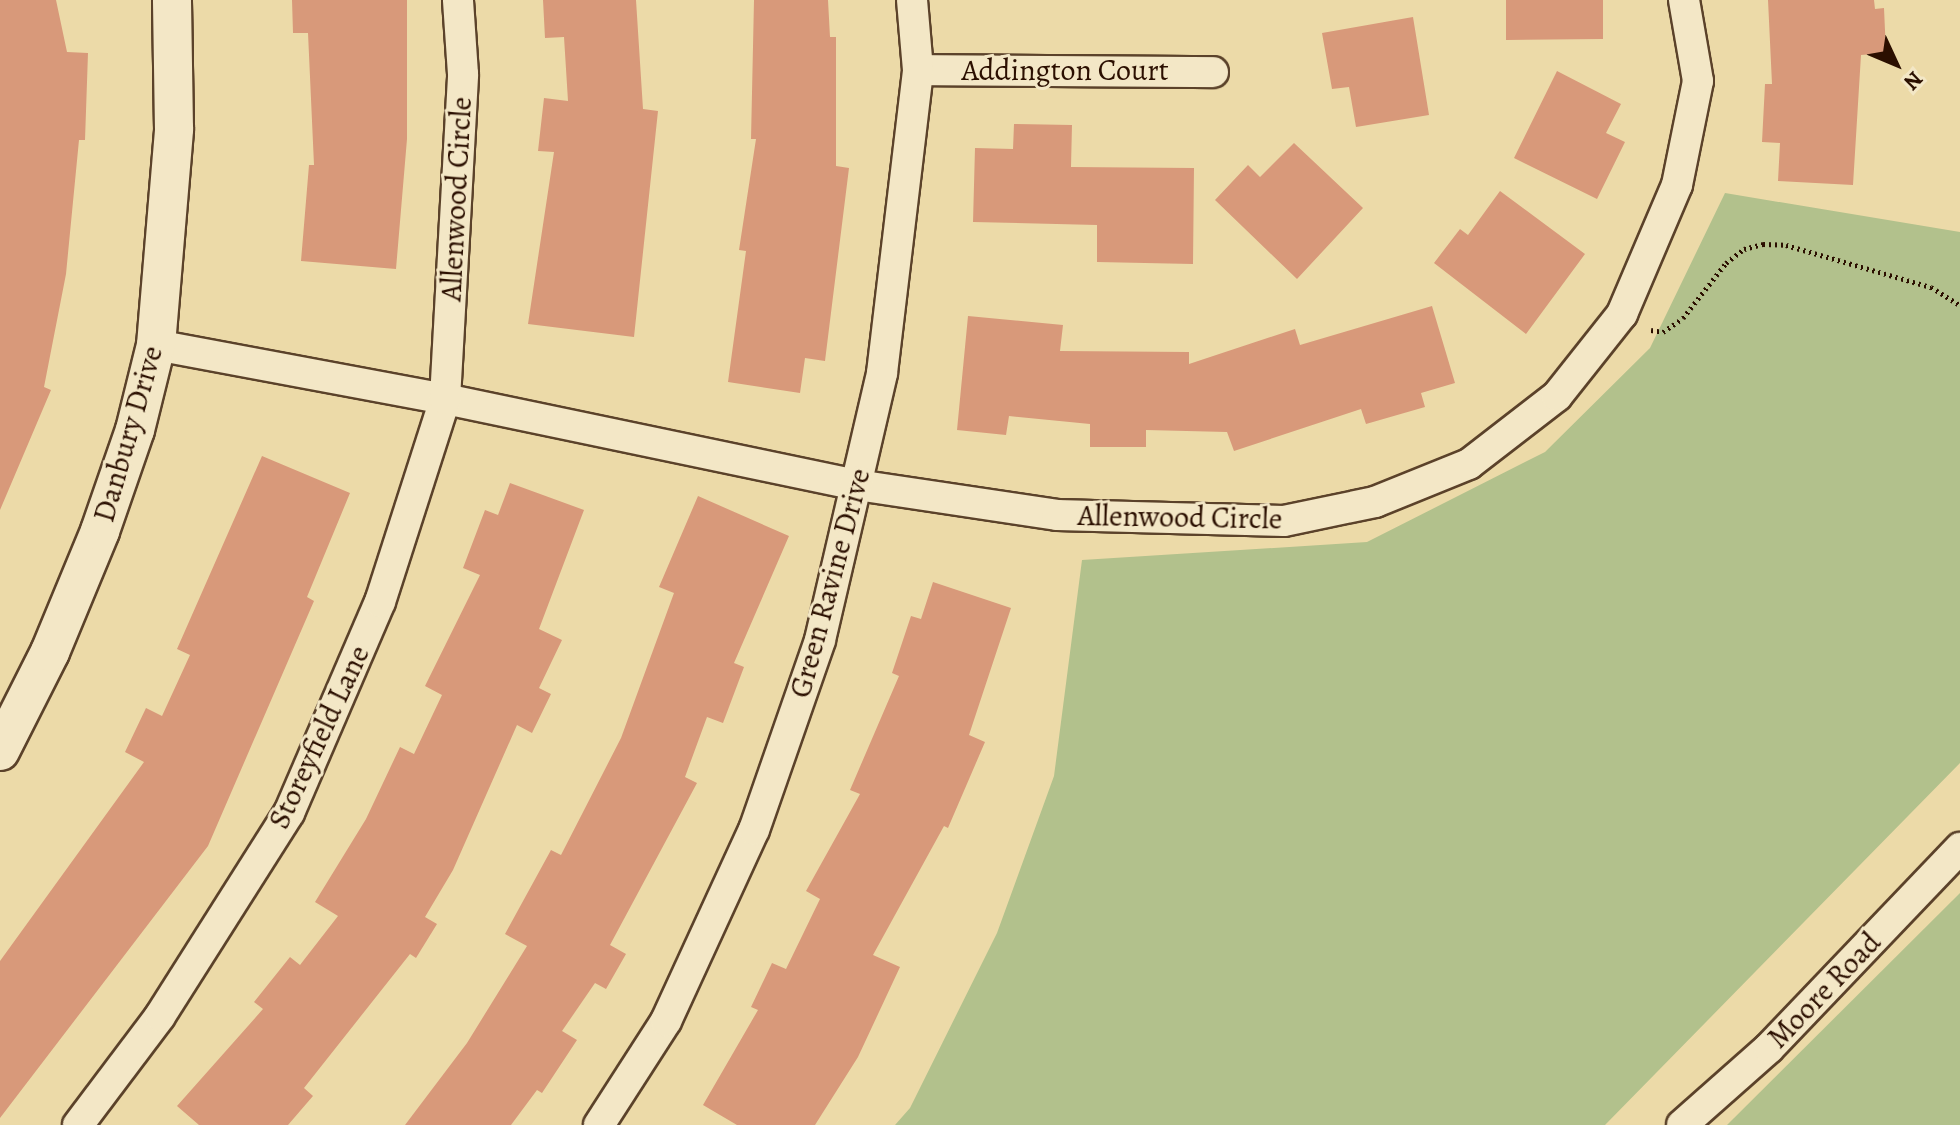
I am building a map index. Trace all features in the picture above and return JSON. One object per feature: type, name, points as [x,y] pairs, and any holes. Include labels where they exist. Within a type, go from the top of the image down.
[{"type":"street","name":"Danbury Drive","points":[[0,751],[50,652],[100,531],[135,430],[156,345],[174,129],[172,0]]},
{"type":"street","name":"Allenwood Circle","points":[[445,399],[463,74],[458,0]]},
{"type":"street","name":"Green Ravine Drive","points":[[599,1125],[666,1021],[754,830],[820,640],[882,373],[918,70],[912,0]]},
{"type":"street","name":"Allenwood Circle","points":[[156,345],[445,399],[857,485],[1057,515],[1284,521],[1375,502],[1469,464],[1557,396],[1622,314],[1677,185],[1698,81],[1684,0]]},
{"type":"street","name":"Addington Court","points":[[918,70],[1213,72]]},
{"type":"street","name":"Storeyfield Lane","points":[[78,1125],[160,1016],[289,813],[380,602],[445,399]]},
{"type":"street","name":"Moore Road","points":[[1682,1125],[1769,1048],[1960,848]]},
{"type":"path","points":[[1622,314],[1645,329],[1663,332],[1683,318],[1726,263],[1744,249],[1763,244],[1786,245],[1931,287],[1960,305]]},
{"type":"green space","points":[[1725,193],[1960,232],[1960,763],[1605,1125],[895,1125],[910,1108],[997,933],[1054,776],[1082,560],[1367,542],[1545,452],[1650,348]]},
{"type":"green space","points":[[1960,893],[1960,1125],[1727,1125]]},
{"type":"building","points":[[0,0],[56,0],[67,52],[88,53],[85,140],[79,140],[66,274],[44,387],[51,390],[0,510]]},
{"type":"building","points":[[292,0],[407,0],[407,139],[396,269],[301,261],[309,165],[314,165],[308,33],[293,33]]},
{"type":"building","points":[[543,0],[636,0],[643,109],[658,111],[634,337],[528,324],[554,152],[538,151],[544,98],[568,101],[564,37],[545,38]]},
{"type":"building","points":[[754,0],[828,0],[830,37],[836,37],[836,166],[849,168],[825,361],[805,358],[800,393],[728,382],[746,251],[739,250],[756,139],[751,139]]},
{"type":"building","points":[[1506,0],[1603,0],[1603,39],[1506,40]]},
{"type":"building","points":[[1768,0],[1874,0],[1875,9],[1884,8],[1886,53],[1861,55],[1853,185],[1778,181],[1780,143],[1762,142],[1765,84],[1772,84]]},
{"type":"building","points":[[1413,17],[1429,115],[1356,127],[1349,87],[1332,89],[1322,33]]},
{"type":"building","points":[[1557,71],[1621,104],[1606,133],[1625,142],[1597,199],[1514,158]]},
{"type":"building","points":[[1014,124],[1072,125],[1071,167],[1194,168],[1193,264],[1097,262],[1097,225],[973,222],[975,148],[1013,149]]},
{"type":"building","points":[[1294,143],[1363,208],[1297,279],[1215,200],[1248,165],[1260,177]]},
{"type":"building","points":[[1500,191],[1585,254],[1526,334],[1434,263],[1460,229],[1468,235]]},
{"type":"building","points":[[1432,306],[1455,383],[1421,393],[1425,407],[1366,424],[1361,409],[1234,451],[1227,432],[1146,430],[1146,447],[1090,447],[1090,424],[1009,416],[1006,435],[957,430],[968,316],[1063,325],[1060,351],[1189,352],[1189,364],[1295,329],[1300,345]]},
{"type":"building","points":[[262,456],[350,493],[307,597],[314,601],[208,846],[0,1118],[0,961],[144,762],[125,752],[146,708],[162,716],[190,655],[177,649]]},
{"type":"building","points":[[510,483],[584,510],[539,629],[562,640],[539,688],[551,694],[532,733],[517,725],[453,870],[425,917],[437,924],[416,958],[410,954],[304,1088],[313,1096],[288,1125],[199,1125],[177,1106],[263,1009],[254,1002],[290,957],[300,965],[338,916],[315,902],[366,819],[400,747],[414,754],[442,695],[425,686],[480,575],[463,568],[485,510],[498,515]]},
{"type":"building","points":[[698,496],[789,536],[734,663],[744,667],[723,723],[707,717],[685,777],[697,783],[610,945],[626,954],[606,989],[595,983],[562,1031],[577,1040],[542,1093],[537,1090],[511,1125],[405,1125],[467,1043],[527,946],[505,934],[551,850],[561,855],[621,738],[674,593],[659,587]]},
{"type":"building","points":[[933,582],[1011,608],[969,735],[985,742],[948,828],[944,826],[873,955],[900,967],[858,1057],[815,1125],[737,1125],[703,1105],[758,1010],[751,1007],[772,963],[786,969],[820,899],[806,891],[860,794],[850,790],[899,676],[892,673],[911,616],[921,619]]}]
